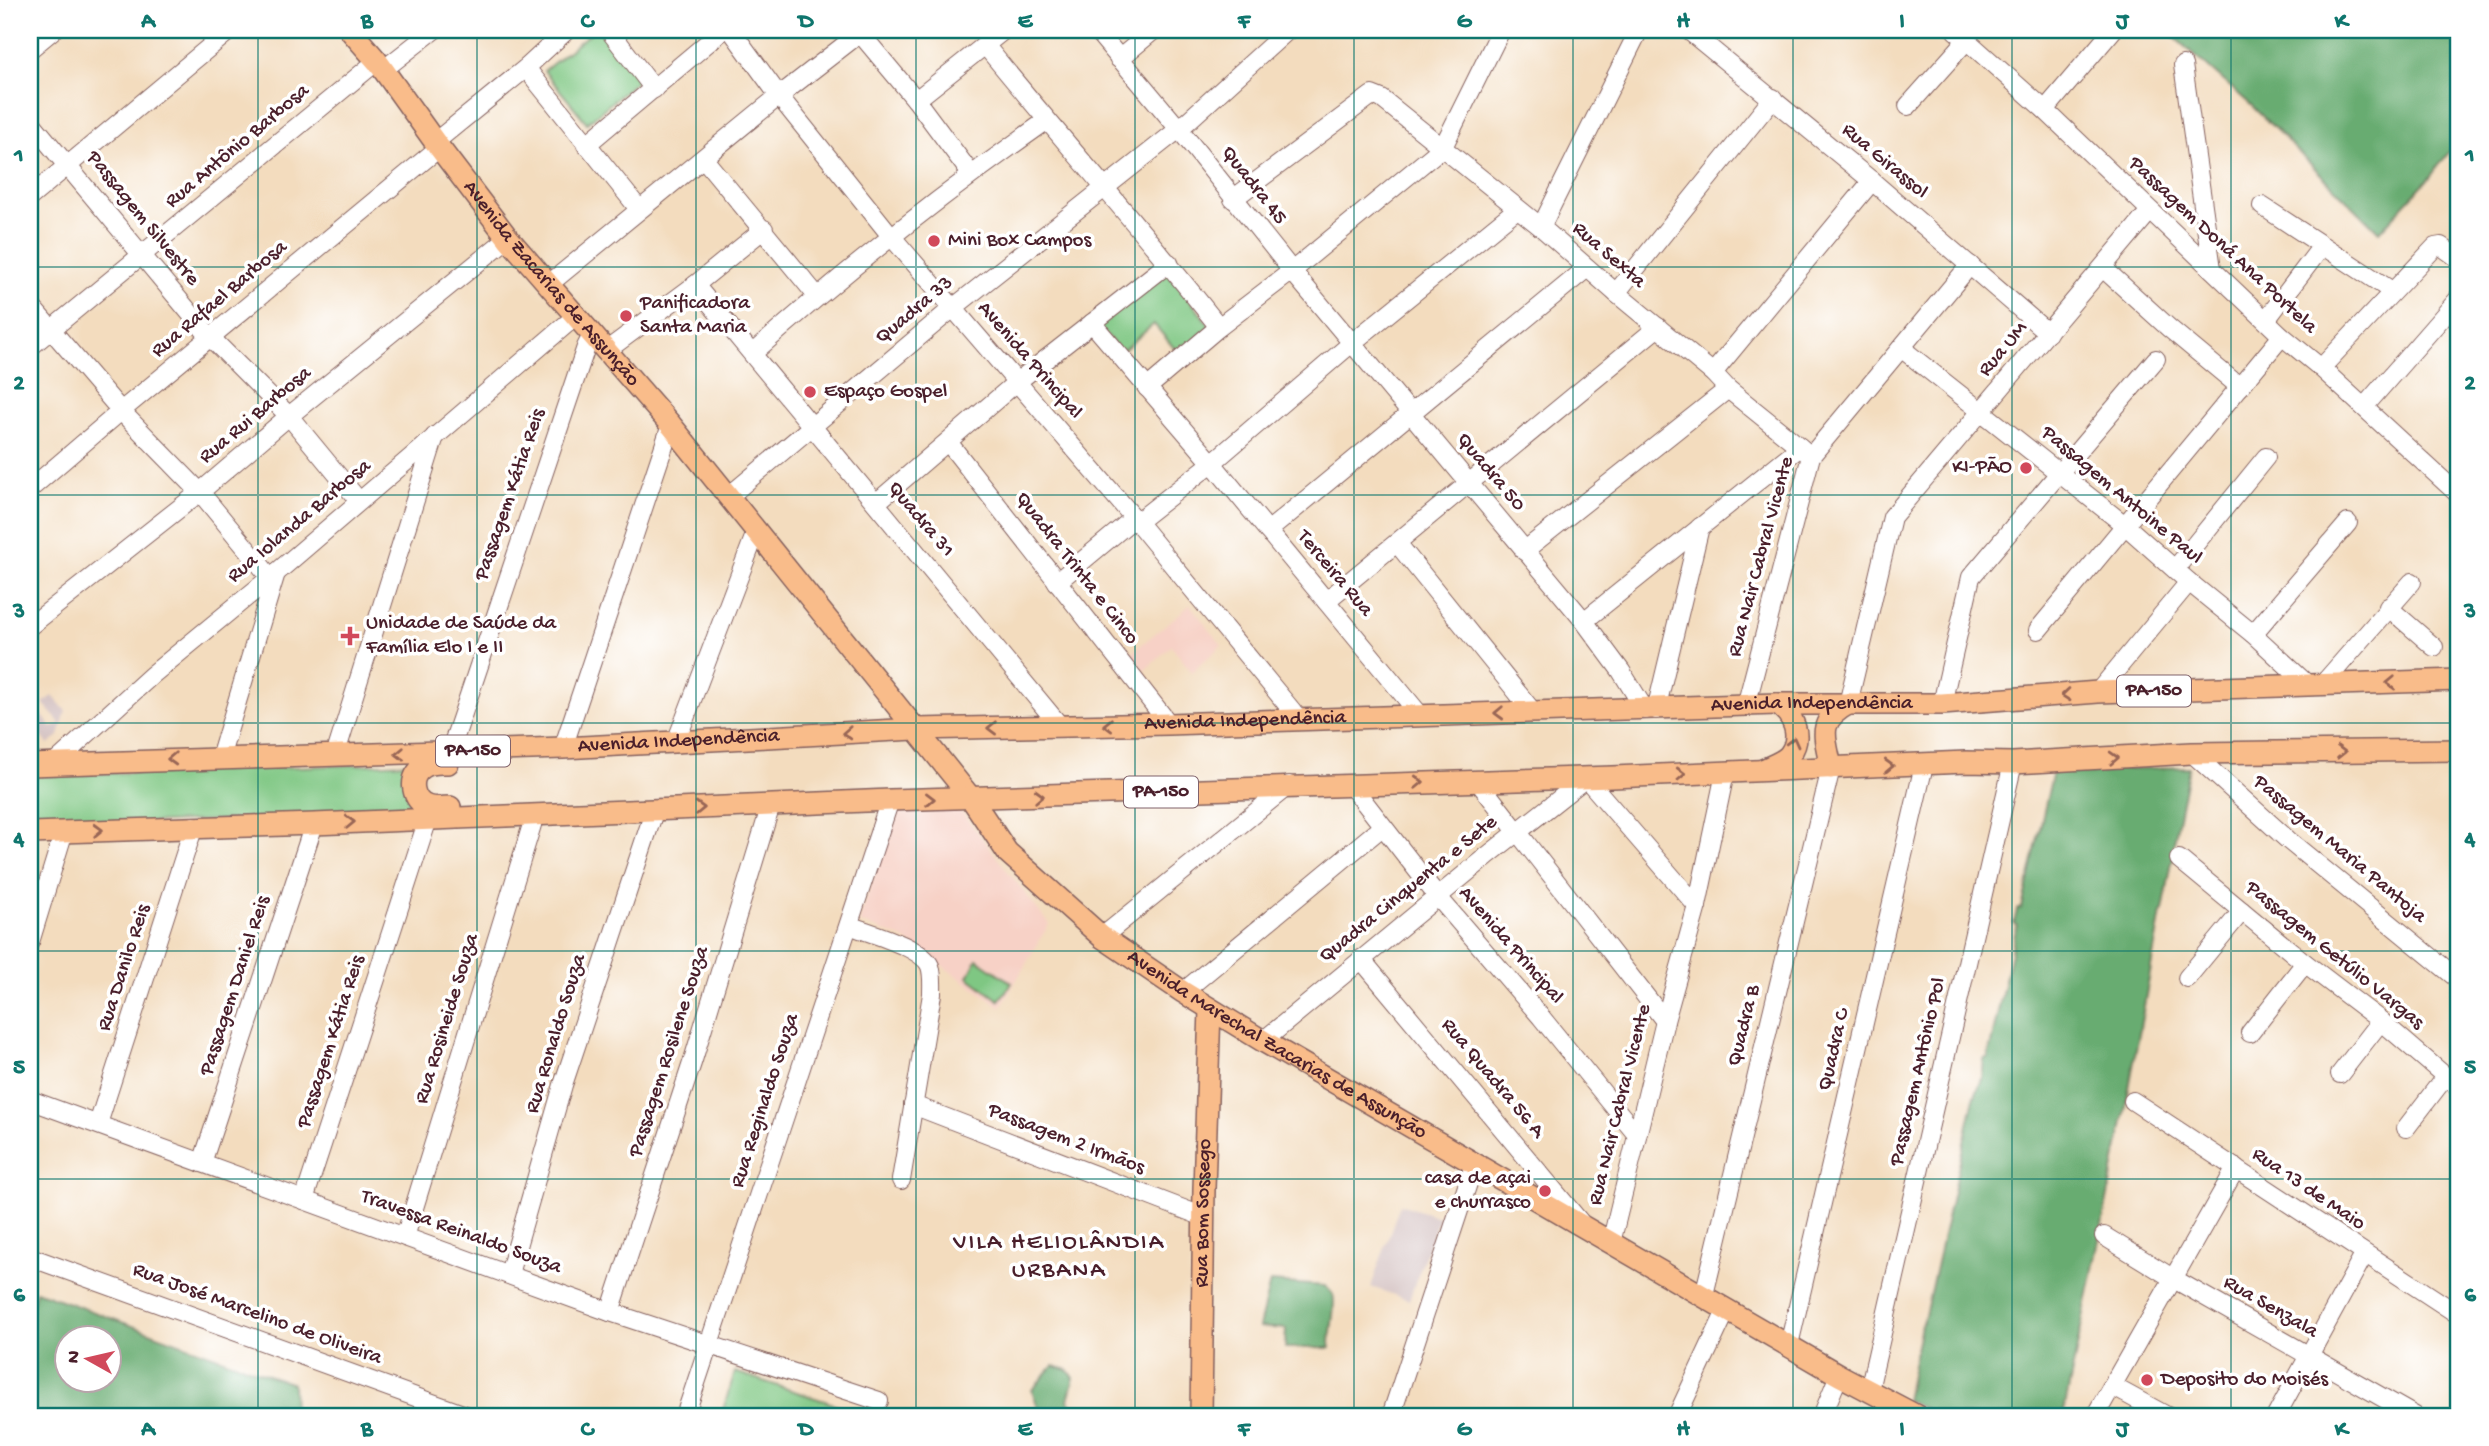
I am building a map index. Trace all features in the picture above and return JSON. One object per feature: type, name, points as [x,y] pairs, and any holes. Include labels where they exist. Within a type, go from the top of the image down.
[{"type":"main road","name":"Avenida Zacarias de Assunção","points":[[351,30],[508,238],[671,425],[756,533]]},
{"type":"main road","name":"Avenida Marechal Zacarias de Assunção","points":[[756,533],[971,798],[1007,852],[1102,937],[1183,992],[1263,1041],[1474,1165],[1869,1390],[1892,1410],[1917,1416]]},
{"type":"main road","name":"Avenida Independência","points":[[30,765],[564,748],[915,729],[1169,724],[1777,704],[1942,704],[2098,692],[2459,680]]},
{"type":"main road","points":[[1760,771],[1784,760],[1795,743],[1793,720],[1786,710],[1777,704]]},
{"type":"main road","points":[[1831,768],[1824,730],[1832,714],[1849,704]]},
{"type":"main road","points":[[602,746],[568,756],[429,764],[415,775],[414,792],[419,802],[429,808],[586,803],[617,811]]},
{"type":"main road","name":"PA-150","points":[[30,833],[1289,785],[2013,763],[2192,754],[2459,750]]},
{"type":"main road","name":"Rua Bom Sossego","points":[[1201,1416],[1203,1217],[1210,1009]]},
{"type":"street","points":[[30,49],[53,30]]},
{"type":"street","points":[[30,197],[230,30]]},
{"type":"street","name":"Rua Antônio Barbosa","points":[[30,347],[380,66],[434,30]]},
{"type":"street","name":"Rua Rafael Barbosa","points":[[30,489],[438,145],[567,30]]},
{"type":"street","points":[[609,30],[654,89]]},
{"type":"street","points":[[586,145],[723,30]]},
{"type":"street","name":"Avenida Principal","points":[[731,30],[779,96],[891,236],[1135,520],[1299,719]]},
{"type":"street","points":[[916,100],[1003,30]]},
{"type":"street","name":"Quadra 45","points":[[1096,30],[1292,271]]},
{"type":"street","points":[[1119,59],[1154,30]]},
{"type":"street","name":"Quadra 33","points":[[811,428],[953,308],[1179,129],[1288,30]]},
{"type":"street","points":[[1147,388],[1443,147],[1501,30]]},
{"type":"street","points":[[1541,227],[1639,30]]},
{"type":"street","name":"Rua Girassol","points":[[1688,30],[1872,181],[2048,333]]},
{"type":"street","points":[[2045,110],[2113,30]]},
{"type":"street","points":[[548,284],[862,31],[971,174]]},
{"type":"street","points":[[1908,106],[1961,35]]},
{"type":"street","name":"Passagem Doná Ana Portela","points":[[1961,35],[2045,110],[2282,336],[2321,368],[2459,495]]},
{"type":"street","points":[[985,45],[1046,121],[1106,187],[1219,327]]},
{"type":"street","points":[[2183,65],[2212,269]]},
{"type":"street","points":[[526,68],[639,209]]},
{"type":"street","name":"Rua Sexta","points":[[1233,200],[1372,95],[1382,99],[1541,227],[1713,373],[1728,389],[1805,451]]},
{"type":"street","points":[[1616,293],[1773,98]]},
{"type":"street","name":"Passagem Silvestre","points":[[30,121],[210,337],[289,416],[359,501]]},
{"type":"street","points":[[753,353],[891,236],[971,174],[1046,121]]},
{"type":"street","points":[[704,159],[817,296]]},
{"type":"street","points":[[1713,373],[1872,181]]},
{"type":"street","points":[[2262,206],[2392,291]]},
{"type":"street","points":[[1057,582],[1212,463],[1353,342],[1517,209]]},
{"type":"street","name":"Rua UM","points":[[1849,704],[1892,517],[2104,269],[2149,212]]},
{"type":"street","points":[[599,343],[695,285],[764,229]]},
{"type":"street","name":"Rua Rui Barbosa","points":[[30,626],[200,492],[508,238]]},
{"type":"street","points":[[2266,320],[2322,246]]},
{"type":"street","points":[[2321,368],[2438,246],[2459,259]]},
{"type":"street","points":[[876,503],[1018,382],[1169,263]]},
{"type":"street","name":"Rua Nair Cabral Vicente","points":[[1746,706],[1805,451],[1901,348],[1970,265]]},
{"type":"street","points":[[1268,531],[1587,268]]},
{"type":"street","points":[[2104,269],[2240,387]]},
{"type":"street","name":"Quadra 50","points":[[1292,271],[1584,621],[1651,710]]},
{"type":"street","name":"Quadra 31","points":[[695,285],[1060,726]]},
{"type":"street","points":[[2364,407],[2459,298]]},
{"type":"street","points":[[30,306],[121,411],[200,492],[273,575],[220,758]]},
{"type":"street","name":"Rua Iolanda Barbosa","points":[[54,764],[152,675],[576,316]]},
{"type":"street","name":"Terceira Rua","points":[[1092,323],[1212,463],[1420,715]]},
{"type":"street","points":[[1326,601],[1658,327]]},
{"type":"street","points":[[2038,630],[2282,336]]},
{"type":"street","name":"Passagem Kátia Reis","points":[[450,752],[519,539],[586,346],[599,343]]},
{"type":"street","name":"Passagem Antoine Paul","points":[[1901,348],[2126,526],[2189,582],[2315,685]]},
{"type":"street","points":[[1942,704],[1971,577],[2156,359]]},
{"type":"street","points":[[1524,551],[1728,389]]},
{"type":"street","points":[[564,748],[671,425]]},
{"type":"street","points":[[728,497],[811,428]]},
{"type":"street","points":[[335,756],[435,436]]},
{"type":"street","name":"Quadra Trinta e Cinco","points":[[948,442],[1169,724]]},
{"type":"street","points":[[1584,621],[1700,527],[1805,451]]},
{"type":"street","points":[[2175,569],[2266,457]]},
{"type":"street","points":[[2253,634],[2348,523]]},
{"type":"street","points":[[1651,710],[1700,527]]},
{"type":"street","points":[[676,743],[756,533]]},
{"type":"street","points":[[1397,543],[1533,712]]},
{"type":"street","points":[[2098,692],[2189,582]]},
{"type":"street","points":[[2315,685],[2412,582]]},
{"type":"street","points":[[2388,607],[2434,647]]},
{"type":"street","name":"Passagem Maria Pantoja","points":[[2192,754],[2288,840],[2459,979]]},
{"type":"street","name":"Passagem Antônio Pol","points":[[1869,1390],[2013,763]]},
{"type":"street","name":"Quadra C","points":[[1789,1345],[1924,765]]},
{"type":"street","name":"Quadra B","points":[[1704,1295],[1831,768]]},
{"type":"street","name":"Rua Nair Cabral Vicente","points":[[1611,1243],[1665,1021],[1697,906],[1725,773]]},
{"type":"street","points":[[1586,778],[1697,906]]},
{"type":"street","name":"Quadra Cinquenta e Sete","points":[[1263,1041],[1586,778]]},
{"type":"street","points":[[1477,780],[1665,1021]]},
{"type":"street","points":[[1102,937],[1289,785]]},
{"type":"street","name":"Avenida Principal","points":[[1351,785],[1438,897],[1637,1135]]},
{"type":"street","name":"Rua Reginaldo Souza","points":[[685,1416],[890,800]]},
{"type":"street","name":"Passagem Rosilene Souza","points":[[610,1312],[693,1060],[771,805]]},
{"type":"street","name":"Rua Ronaldo Souza","points":[[509,1274],[563,1085],[655,809]]},
{"type":"street","name":"Rua Rosineide Souza","points":[[405,1237],[536,815]]},
{"type":"street","name":"Passagem Kátia Reis","points":[[304,1200],[428,819]]},
{"type":"street","name":"Passagem Daniel Reis","points":[[202,1163],[314,824]]},
{"type":"street","name":"Rua Danilo Reis","points":[[98,1124],[194,826]]},
{"type":"street","points":[[1183,992],[1382,827]]},
{"type":"street","points":[[30,942],[64,831]]},
{"type":"street","name":"Passagem Getúlio Vargas","points":[[2179,859],[2305,963],[2381,1020],[2452,1082]]},
{"type":"street","points":[[2187,978],[2242,911]]},
{"type":"street","points":[[849,925],[916,951],[930,965],[932,994],[901,1180]]},
{"type":"street","name":"Rua Quadra 56 A","points":[[1362,959],[1586,1229]]},
{"type":"street","points":[[2250,1033],[2305,963]]},
{"type":"street","points":[[2340,1074],[2381,1020]]},
{"type":"street","points":[[2406,1128],[2452,1082]]},
{"type":"street","name":"Travessa Reinaldo Souza","points":[[30,1100],[610,1312],[879,1401]]},
{"type":"street","name":"Rua 13 de Maio","points":[[2133,1101],[2459,1315]]},
{"type":"street","name":"Passagem 2 Irmãos","points":[[913,1105],[1203,1217]]},
{"type":"street","points":[[1391,1416],[1474,1165]]},
{"type":"street","points":[[2095,1416],[2236,1168]]},
{"type":"street","name":"Rua Senzala","points":[[2104,1236],[2415,1416]]},
{"type":"street","points":[[2276,1416],[2364,1255]]},
{"type":"street","name":"Rua José Marcelino de Oliveira","points":[[30,1257],[468,1416]]},
{"type":"street","points":[[1677,1416],[1727,1309]]},
{"type":"street","points":[[1822,1416],[1839,1375]]},
{"type":"street","points":[[2112,1387],[2167,1416]]},
{"type":"shaded area","points":[[1190,605],[1222,645],[1192,672],[1171,646],[1144,671],[1130,654]]},
{"type":"shaded area","points":[[53,696],[66,711],[59,736],[48,744],[30,721],[30,716],[38,710],[52,728],[60,723],[43,703]]},
{"type":"shaded area","points":[[896,808],[960,810],[1049,924],[1001,1007],[904,939],[859,922]]},
{"type":"shaded area","points":[[1400,1204],[1439,1217],[1409,1300],[1371,1287]]},
{"type":"green space","points":[[594,30],[606,30],[644,75],[587,123],[544,71]]},
{"type":"green space","points":[[2166,30],[2459,30],[2459,139],[2430,177],[2379,232],[2251,105]]},
{"type":"green space","points":[[1165,268],[1210,326],[1179,354],[1154,324],[1121,352],[1098,326]]},
{"type":"green space","points":[[413,763],[408,799],[414,813],[30,827],[30,776]]},
{"type":"green space","points":[[2189,767],[2173,847],[2181,854],[2172,861],[2161,913],[2121,1132],[2063,1416],[1940,1416],[1906,1400],[1974,1098],[1982,1079],[1984,1059],[1988,1057],[2017,925],[2014,923],[2017,910],[2022,908],[2053,771]]},
{"type":"green space","points":[[977,959],[1012,983],[999,1000],[968,977]]},
{"type":"green space","points":[[1270,1282],[1325,1286],[1333,1294],[1330,1348],[1285,1348],[1286,1329],[1259,1327]]},
{"type":"green space","points":[[36,1291],[293,1384],[294,1416],[30,1416],[30,1315]]},
{"type":"green space","points":[[1053,1366],[1068,1370],[1074,1378],[1068,1400],[1075,1409],[1092,1416],[1041,1416],[1032,1390]]},
{"type":"green space","points":[[735,1372],[871,1416],[721,1416]]},
{"type":"place","name":"Mini Box Campos","points":[[934,241]]},
{"type":"place","name":"Panificadora Santa Maria","points":[[626,316]]},
{"type":"place","name":"Espaço Gospel","points":[[810,392]]},
{"type":"place","name":"KI-PÃO","points":[[2026,468]]},
{"type":"place","name":"Unidade de Saúde da Família Elo I e II","points":[[350,636]]},
{"type":"place","name":"casa de açai e churrasco","points":[[1545,1191]]},
{"type":"place","name":"Deposito do Moisés","points":[[2147,1380]]},
{"type":"district","name":"VILA HELIOLÂNDIA URBANA","points":[[1059,1257]]}]
